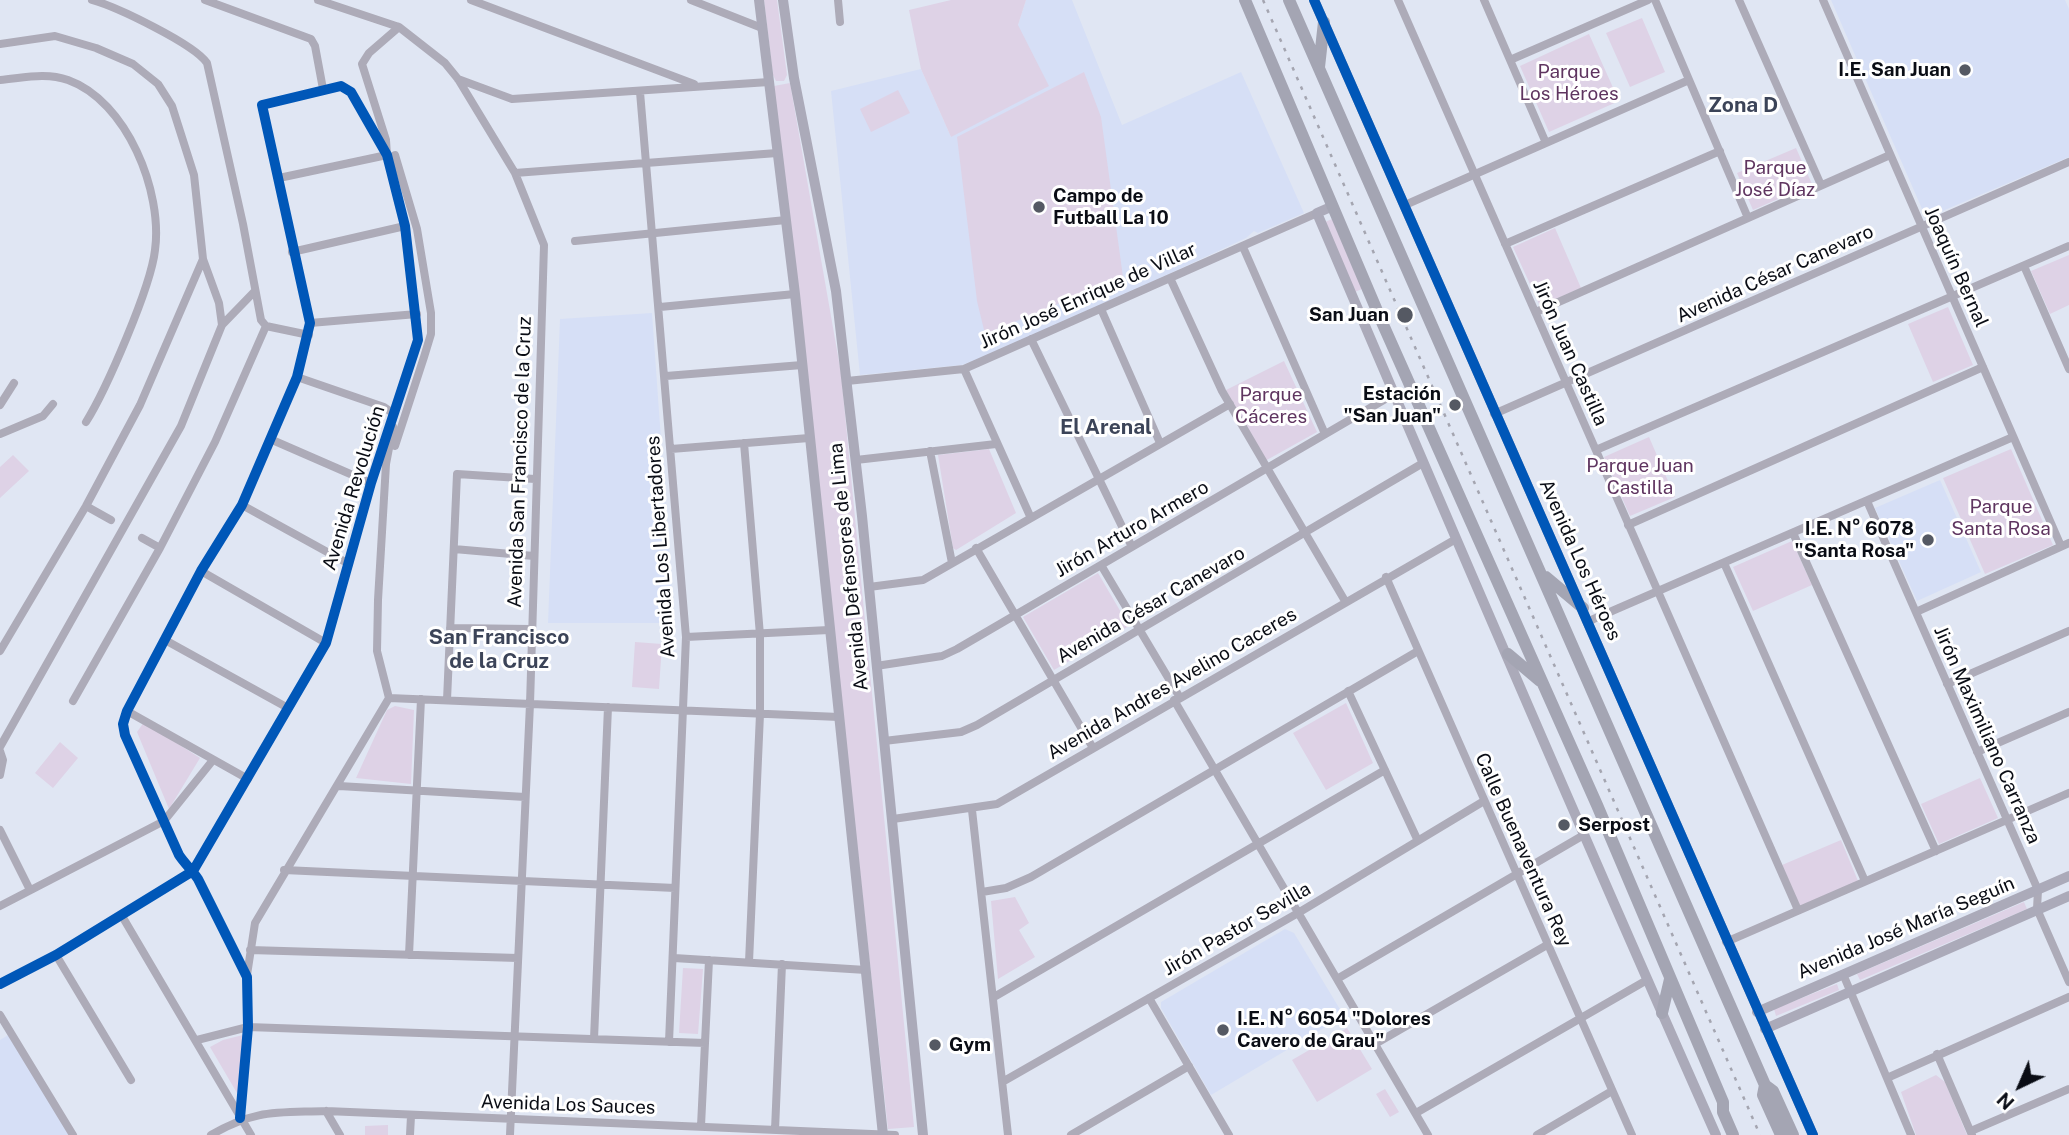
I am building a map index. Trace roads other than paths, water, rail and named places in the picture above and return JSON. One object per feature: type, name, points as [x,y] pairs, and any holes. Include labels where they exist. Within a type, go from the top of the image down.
[{"type":"main road","points":[[1245,0],[1670,978],[1723,1102],[1723,1112],[1733,1135]]},
{"type":"main road","name":"Avenida Los Héroes","points":[[1289,0],[1544,575],[1765,1084],[1773,1091],[1793,1135]]},
{"type":"main road","points":[[1319,67],[1324,22]]},
{"type":"main road","points":[[1544,575],[1583,608]]},
{"type":"main road","points":[[1508,654],[1544,685]]},
{"type":"main road","points":[[1662,1013],[1670,978]]},
{"type":"main road","name":"Avenida Los Héroes","points":[[1765,1084],[1763,1096],[1781,1135]]},
{"type":"main road","points":[[1723,1102],[1731,1109],[1743,1135]]},
{"type":"street","points":[[92,0],[182,42],[201,54],[207,63],[241,211],[261,320],[266,326],[309,335]]},
{"type":"street","points":[[205,0],[311,39],[315,46],[323,89],[262,105],[279,178],[292,253],[310,323],[297,377],[242,505],[201,571],[127,711],[123,724],[125,736],[179,855],[193,871],[247,977]]},
{"type":"street","points":[[317,0],[399,27],[422,43],[458,79],[512,99],[769,82]]},
{"type":"street","points":[[471,0],[698,85]]},
{"type":"street","points":[[691,0],[762,28]]},
{"type":"street","name":"Avenida Defensores de Lima","points":[[759,0],[795,294],[883,1135]]},
{"type":"street","name":"Avenida Defensores de Lima","points":[[783,0],[794,78],[836,291],[848,381],[923,1135]]},
{"type":"street","points":[[838,0],[840,22]]},
{"type":"street","name":"Avenida Los Héroes","points":[[1314,0],[1813,1135]]},
{"type":"street","name":"Jirón Juan Castilla","points":[[1398,0],[1477,173],[1505,244],[1798,910]]},
{"type":"street","points":[[1484,0],[1546,143]]},
{"type":"street","points":[[1510,60],[1648,0]]},
{"type":"street","points":[[1655,0],[1748,218]]},
{"type":"street","points":[[1739,0],[1821,186]]},
{"type":"street","name":"Joaquín Bernal","points":[[1823,0],[2013,437],[2065,544]]},
{"type":"street","points":[[385,480],[431,334],[428,286],[417,229],[362,64],[369,53],[399,27]]},
{"type":"street","points":[[0,44],[55,36],[96,48],[133,64],[158,84],[172,106],[194,175],[203,259],[219,303],[222,325]]},
{"type":"street","points":[[0,80],[40,75],[69,80],[92,94],[117,118],[136,146],[151,192],[156,229],[153,264],[119,350],[86,422]]},
{"type":"street","name":"Avenida San Francisco de la Cruz","points":[[458,79],[515,173],[544,245],[530,629],[530,704],[510,1135]]},
{"type":"street","points":[[1405,205],[1689,80]]},
{"type":"street","name":"Avenida Revolución","points":[[193,871],[327,642],[371,483],[415,356],[417,314],[405,226],[391,155],[351,92],[341,86],[323,89]]},
{"type":"street","name":"Avenida Los Libertadores","points":[[640,92],[686,637],[669,1042]]},
{"type":"street","points":[[1505,244],[1720,150]]},
{"type":"street","points":[[515,173],[777,153]]},
{"type":"street","points":[[279,178],[391,155]]},
{"type":"street","points":[[1536,312],[1890,155]]},
{"type":"street","name":"Avenida César Canevaro","points":[[1494,414],[2069,162]]},
{"type":"street","name":"Jirón José Enrique de Villar","points":[[848,381],[964,369],[1333,206]]},
{"type":"street","points":[[1317,213],[1508,654],[1583,836],[1716,1135]]},
{"type":"street","points":[[575,241],[786,220]]},
{"type":"street","points":[[292,253],[405,226]]},
{"type":"street","points":[[1596,450],[2069,246]]},
{"type":"street","points":[[1243,247],[1325,434]]},
{"type":"street","points":[[0,652],[86,506],[141,404],[203,259]]},
{"type":"street","points":[[2024,266],[2069,369]]},
{"type":"street","points":[[1170,278],[1230,404],[1265,469],[1345,601]]},
{"type":"street","points":[[0,775],[3,760],[0,749],[181,426],[222,325],[255,291]]},
{"type":"street","points":[[660,307],[795,294]]},
{"type":"street","points":[[1101,309],[1160,443]]},
{"type":"street","points":[[310,323],[417,314]]},
{"type":"street","points":[[73,701],[160,548],[215,442],[266,326]]},
{"type":"street","points":[[1031,339],[1096,479],[1132,547]]},
{"type":"street","points":[[666,376],[802,365]]},
{"type":"street","points":[[1628,525],[1983,367]]},
{"type":"street","points":[[964,369],[1030,516]]},
{"type":"street","points":[[240,1118],[248,1027],[247,977],[255,923],[284,870],[339,786],[389,698],[377,651],[385,480],[394,412],[297,377]]},
{"type":"street","points":[[0,405],[14,383]]},
{"type":"street","name":"Jirón Arturo Armero","points":[[876,666],[942,656],[1394,394]]},
{"type":"street","points":[[0,434],[43,416],[53,404]]},
{"type":"street","points":[[869,587],[923,580],[1030,516],[1230,404]]},
{"type":"street","points":[[1589,621],[2013,437]]},
{"type":"street","points":[[671,449],[809,438]]},
{"type":"street","points":[[270,439],[371,483]]},
{"type":"street","points":[[744,443],[760,635],[760,714],[749,962]]},
{"type":"street","points":[[856,460],[996,444]]},
{"type":"street","points":[[930,452],[952,563]]},
{"type":"street","name":"Avenida César Canevaro","points":[[884,741],[961,732],[1423,463]]},
{"type":"street","points":[[447,701],[457,474],[535,479]]},
{"type":"street","name":"Jirón Maximiliano Carranza","points":[[1867,501],[2038,890],[2037,909],[2069,982]]},
{"type":"street","points":[[242,505],[349,564]]},
{"type":"street","points":[[86,506],[111,520]]},
{"type":"street","points":[[1793,533],[1936,851]]},
{"type":"street","points":[[142,538],[160,548]]},
{"type":"street","name":"Avenida Andres Avelino Caceres","points":[[893,820],[972,810],[997,804],[1176,698],[1456,539]]},
{"type":"street","points":[[1916,612],[2065,544]]},
{"type":"street","points":[[976,548],[1093,748]]},
{"type":"street","points":[[454,549],[534,556]]},
{"type":"street","points":[[1724,563],[1865,881]]},
{"type":"street","points":[[1101,565],[1214,769],[1428,1135]]},
{"type":"street","points":[[201,571],[327,642]]},
{"type":"street","name":"Calle Buenaventura Rey","points":[[1386,577],[1632,1135]]},
{"type":"street","points":[[450,628],[530,629]]},
{"type":"street","points":[[686,637],[829,630]]},
{"type":"street","points":[[1947,684],[2069,631]]},
{"type":"street","points":[[165,640],[288,708]]},
{"type":"street","points":[[982,892],[1006,888],[1031,877],[1418,651]]},
{"type":"street","points":[[1348,691],[1418,841]]},
{"type":"street","points":[[389,698],[839,717]]},
{"type":"street","points":[[408,955],[421,699]]},
{"type":"street","points":[[594,1039],[608,707]]},
{"type":"street","points":[[127,711],[248,779]]},
{"type":"street","points":[[1977,752],[2069,712]]},
{"type":"street","points":[[0,906],[164,821],[213,760]]},
{"type":"street","points":[[994,997],[1385,770]]},
{"type":"street","points":[[339,786],[525,797]]},
{"type":"street","points":[[1726,942],[2069,793]]},
{"type":"street","name":"Jirón Pastor Sevilla","points":[[1004,1081],[1298,913],[1484,801]]},
{"type":"street","points":[[972,810],[1008,1135]]},
{"type":"street","points":[[0,830],[30,890]]},
{"type":"street","points":[[1337,979],[1583,836]]},
{"type":"street","points":[[284,870],[675,888]]},
{"type":"street","points":[[0,985],[56,956],[193,871]]},
{"type":"street","name":"Avenida José María Seguín","points":[[1757,1012],[2069,876]]},
{"type":"street","name":"Avenida José María Seguín","points":[[1765,1030],[2069,896]]},
{"type":"street","points":[[122,916],[251,1135]]},
{"type":"street","points":[[1375,1044],[1547,945]]},
{"type":"street","points":[[250,950],[518,958]]},
{"type":"street","points":[[56,956],[131,1080]]},
{"type":"street","points":[[674,958],[866,970]]},
{"type":"street","points":[[701,1126],[709,960]]},
{"type":"street","points":[[775,1130],[782,964]]},
{"type":"street","points":[[1843,974],[1911,1135]]},
{"type":"street","points":[[1416,1113],[1647,981]]},
{"type":"street","points":[[1887,1078],[2069,997]]},
{"type":"street","points":[[1149,998],[1226,1134]]},
{"type":"street","points":[[0,1015],[73,1135]]},
{"type":"street","points":[[197,1040],[248,1027],[514,1039],[705,1044]]},
{"type":"street","points":[[1937,1054],[1972,1133],[2069,1089]]},
{"type":"street","points":[[1071,1135],[1189,1066]]},
{"type":"street","points":[[1542,1134],[1612,1091]]},
{"type":"street","points":[[326,1111],[340,1135]]},
{"type":"street","name":"Avenida Los Sauces","points":[[240,1118],[261,1113],[326,1111],[701,1126],[740,1132],[775,1130],[895,1135]]},
{"type":"street","points":[[410,1135],[411,1116]]},
{"type":"street","points":[[211,1135],[240,1118]]},
{"type":"railway","points":[[1263,0],[1760,1135]]},
{"type":"place","name":"I.E. San Juan","points":[[1965,70]]},
{"type":"place","name":"Campo de Futball La 10","points":[[1039,207]]},
{"type":"place","name":"San Juan","points":[[1405,315]]},
{"type":"place","name":"Estación \"San Juan\"","points":[[1455,405]]},
{"type":"place","name":"I.E. N° 6078 \"Santa Rosa\"","points":[[1928,540]]},
{"type":"place","name":"Serpost","points":[[1564,825]]},
{"type":"place","name":"I.E. N° 6054 \"Dolores Cavero de Grau\"","points":[[1223,1030]]},
{"type":"place","name":"Gym","points":[[935,1045]]},
{"type":"district","name":"Zona D","points":[[1743,106]]},
{"type":"district","name":"El Arenal","points":[[1106,428]]},
{"type":"district","name":"San Francisco de la Cruz","points":[[499,650]]},
{"type":"park label","name":"Parque Los Héroes","points":[[1569,83]]},
{"type":"park label","name":"Parque José Díaz","points":[[1775,179]]},
{"type":"park label","name":"Parque Cáceres","points":[[1271,406]]},
{"type":"park label","name":"Parque Juan Castilla","points":[[1640,477]]},
{"type":"park label","name":"Parque Santa Rosa","points":[[2001,518]]}]
